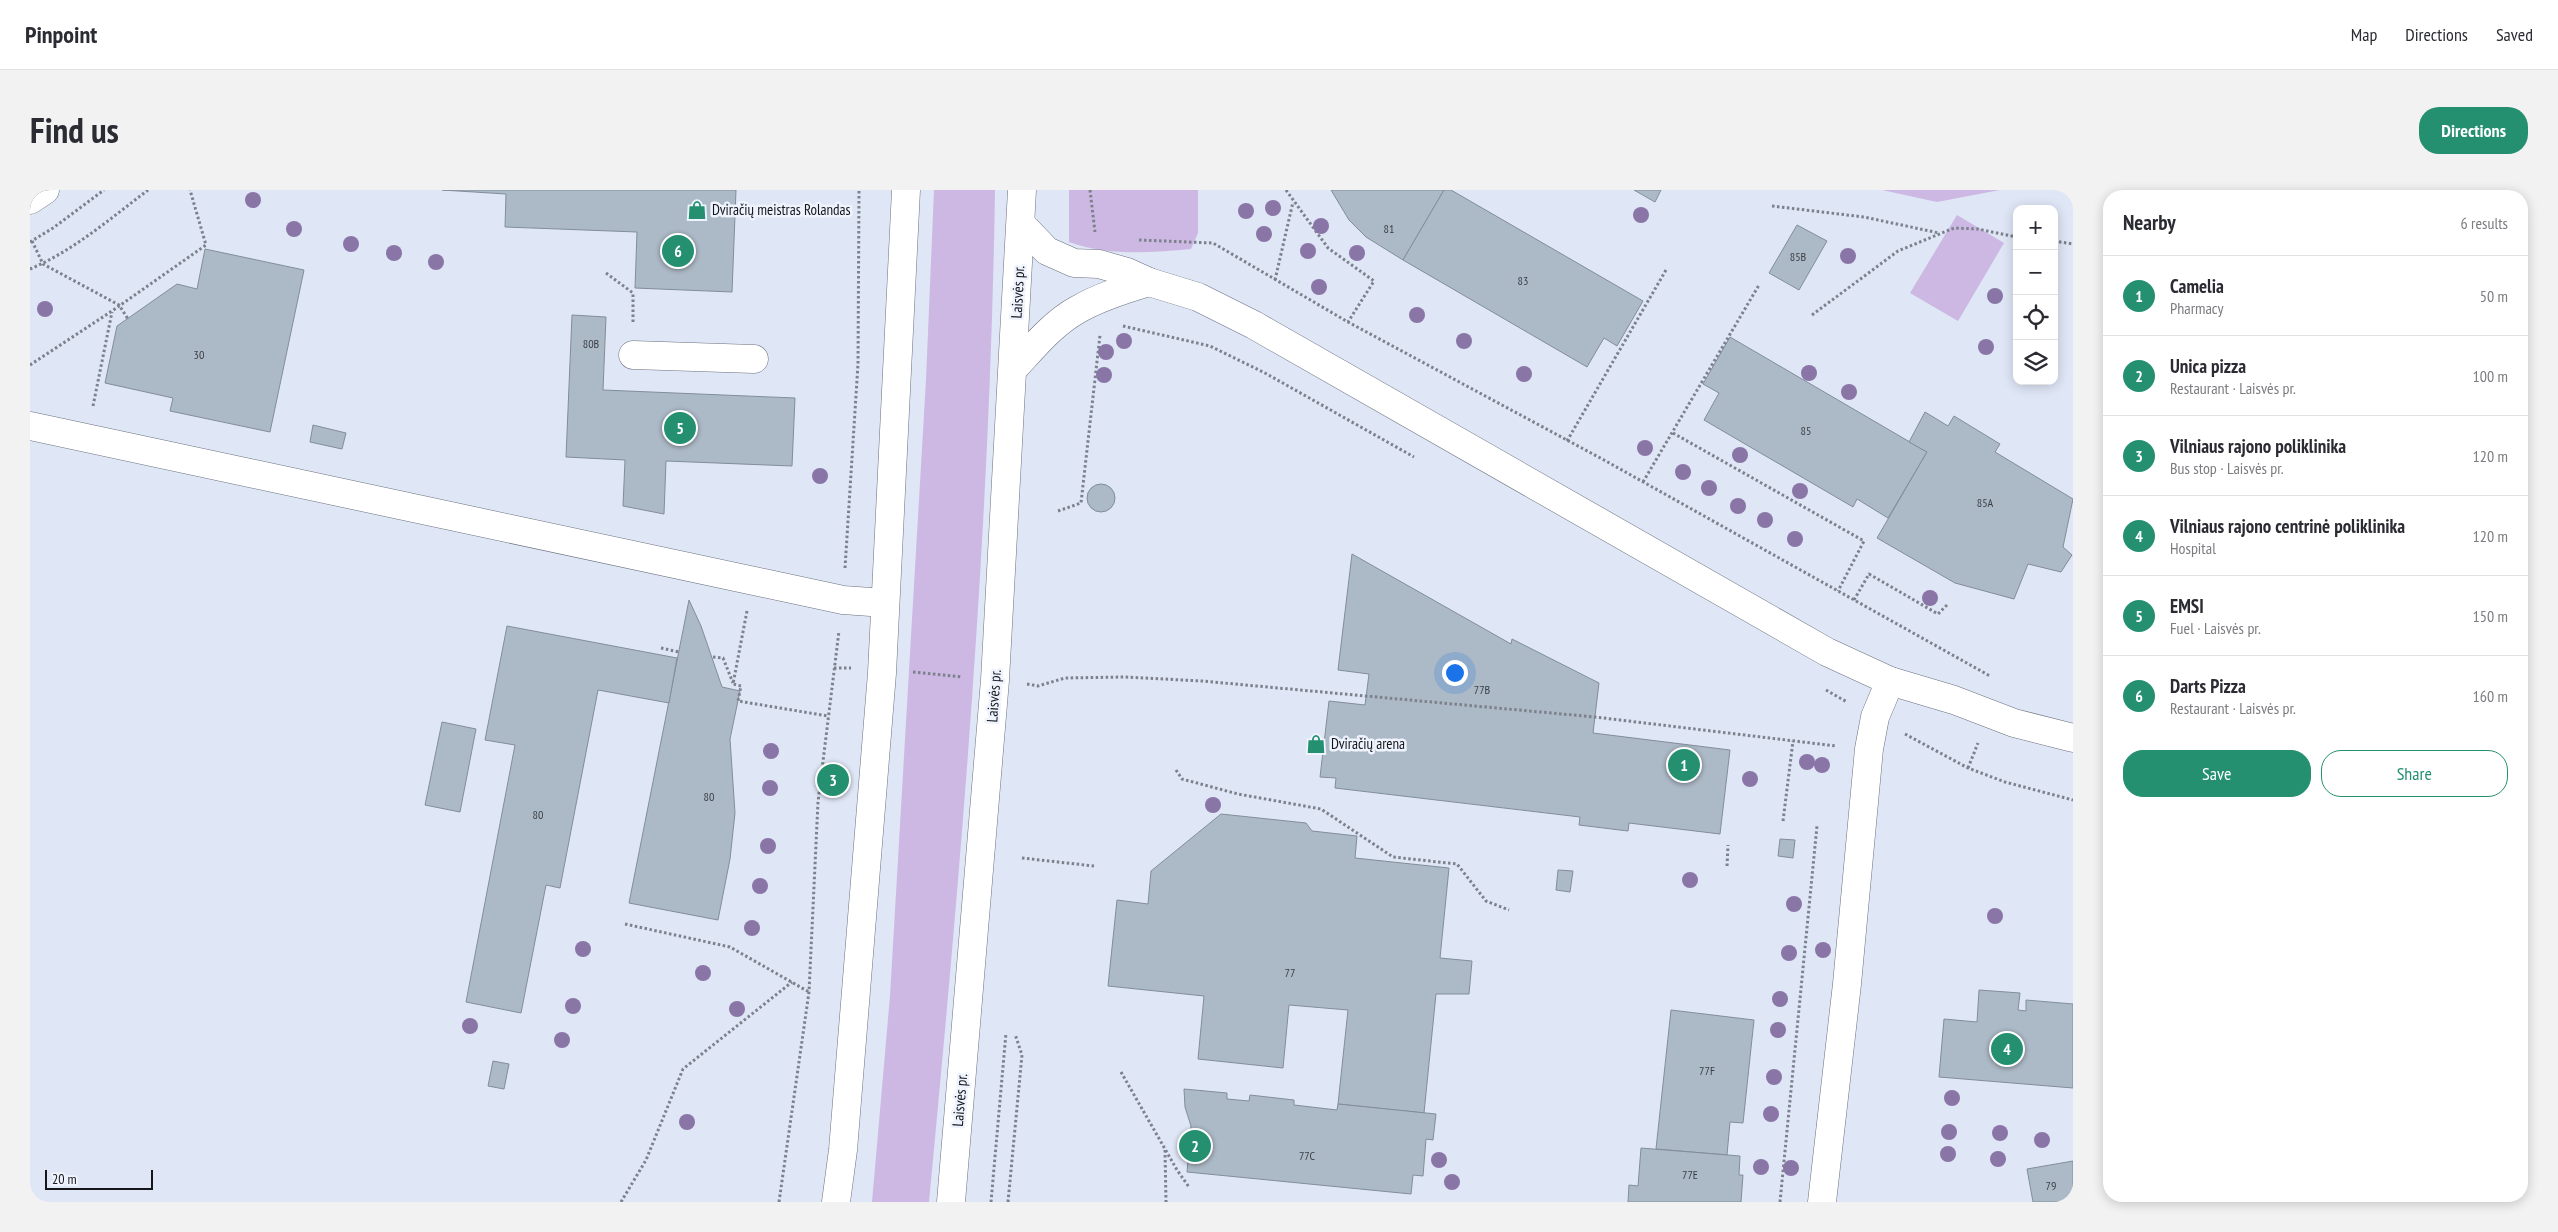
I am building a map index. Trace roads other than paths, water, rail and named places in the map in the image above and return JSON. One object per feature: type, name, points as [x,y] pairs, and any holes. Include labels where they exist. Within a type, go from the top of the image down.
[{"type":"street","points":[[30,200],[45,190]]},
{"type":"street","points":[[836,1202],[843,1150],[886,604],[906,190]]},
{"type":"street","name":"Laisvės pr.","points":[[951,1202],[995,680],[1022,225],[1022,190]]},
{"type":"street","points":[[1022,225],[1047,251],[1074,263],[1099,264],[1127,272],[1149,282],[1198,297],[1254,325],[1827,652],[1890,681],[1954,700],[2014,723],[2073,738]]},
{"type":"street","points":[[1014,368],[1052,328],[1076,310],[1100,310],[1149,282]]},
{"type":"street","points":[[633,355],[754,359]]},
{"type":"street","points":[[30,426],[843,600],[886,604]]},
{"type":"street","points":[[1822,1202],[1848,975],[1869,749],[1875,718],[1890,681]]},
{"type":"place","name":"Dviračių meistras Rolandas","points":[[697,210]]},
{"type":"place","name":"Darts Pizza","points":[[678,251]]},
{"type":"place","name":"EMSI","points":[[680,428]]},
{"type":"place","name":"Dviračių arena","points":[[1316,744]]},
{"type":"place","name":"Camelia","points":[[1684,765]]},
{"type":"place","name":"Vilniaus rajono poliklinika","points":[[833,780]]},
{"type":"place","name":"Vilniaus rajono centrinė poliklinika","points":[[2007,1049]]},
{"type":"place","name":"Unica pizza","points":[[1195,1146]]}]
